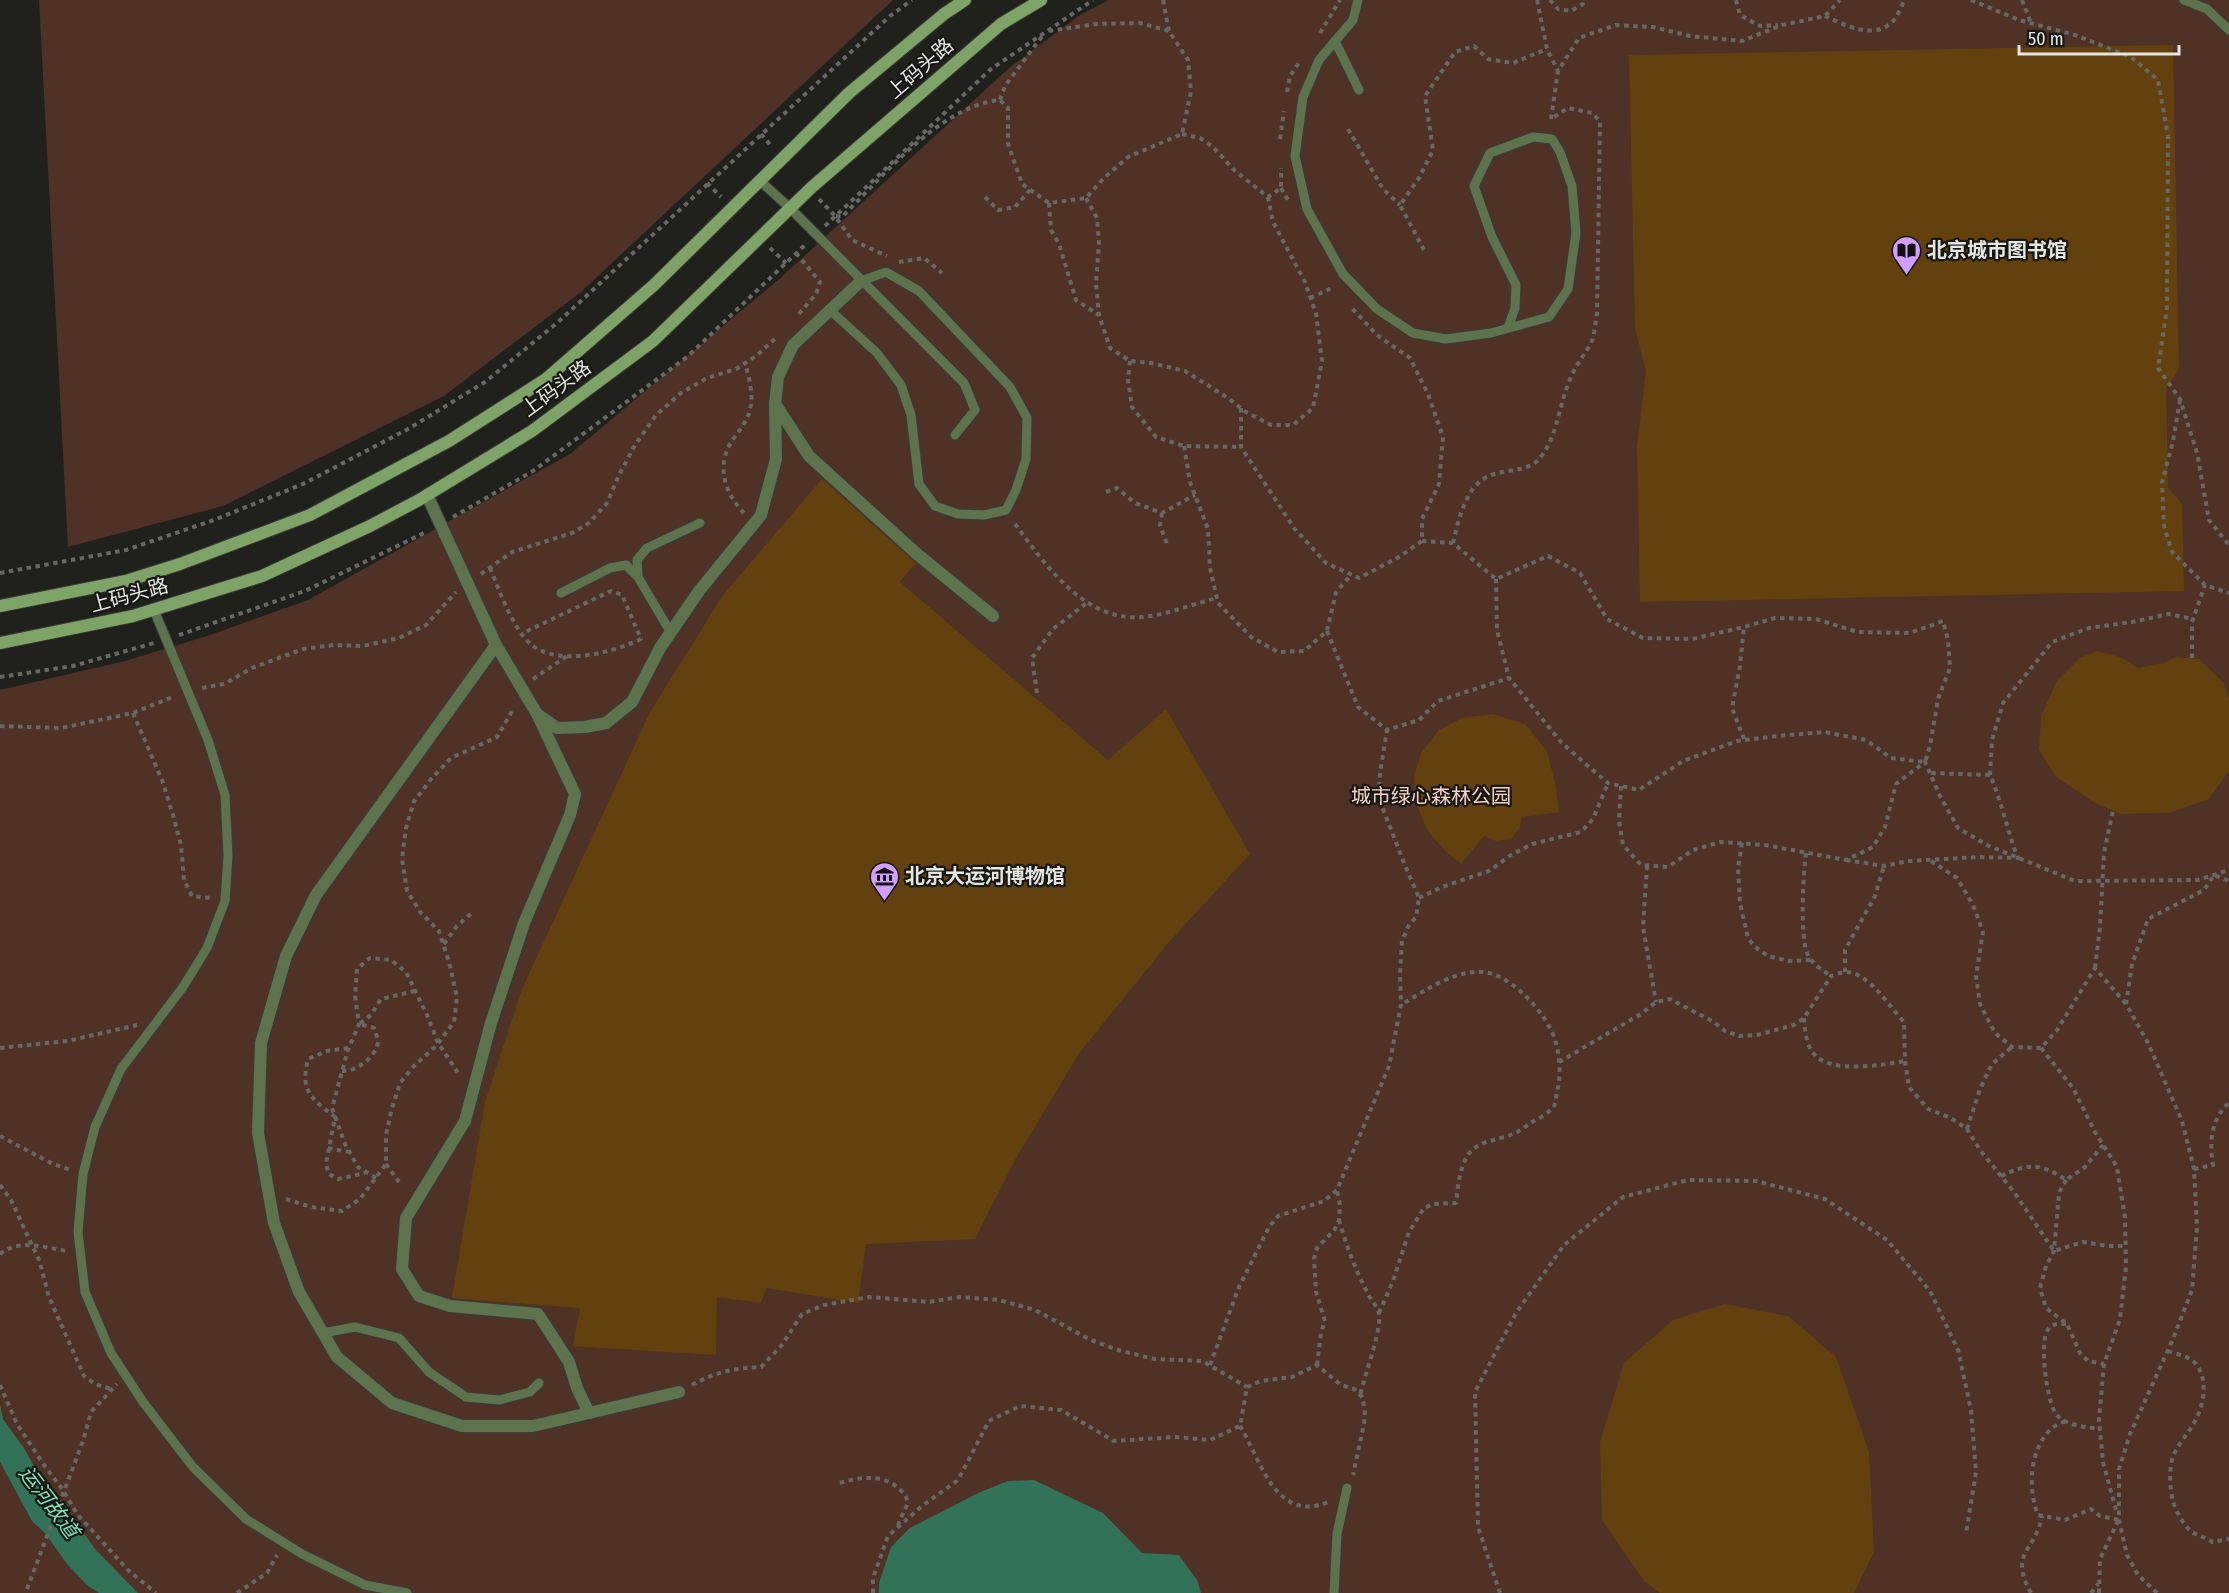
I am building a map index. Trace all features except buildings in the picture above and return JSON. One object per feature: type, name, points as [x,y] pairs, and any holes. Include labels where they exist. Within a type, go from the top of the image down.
[{"type":"main road","name":"上码头路","points":[[0,606],[126,581],[180,564],[310,514],[449,441],[546,379],[654,285],[849,93],[944,14],[965,0]]},
{"type":"main road","name":"上码头路","points":[[0,643],[133,616],[262,576],[370,526],[427,495],[532,430],[653,341],[812,187],[1001,24],[1041,0]]},
{"type":"street","points":[[537,714],[557,728],[585,727],[606,723],[632,702],[660,648],[699,591],[761,515],[776,459],[775,404],[778,377],[793,345],[861,280]]},
{"type":"street","points":[[775,404],[809,456],[917,554],[993,616]]},
{"type":"street","points":[[427,495],[496,645],[537,714],[575,794],[570,815],[524,923],[491,1023],[465,1121],[406,1218],[402,1269],[419,1296],[450,1306],[538,1314],[569,1362],[577,1388],[589,1413]]},
{"type":"street","points":[[496,645],[316,896],[286,956],[261,1043],[258,1133],[274,1223],[299,1292],[337,1357],[392,1403],[462,1426],[533,1426],[678,1392]]},
{"type":"lane","points":[[1358,0],[1353,20],[1319,60],[1303,97],[1295,156],[1307,208],[1343,274],[1377,309],[1413,333],[1446,339],[1491,333],[1549,317],[1568,289],[1576,233],[1572,186],[1560,152],[1552,139],[1533,137],[1490,153],[1474,186],[1492,237],[1516,285],[1515,308],[1508,328]]},
{"type":"lane","points":[[2184,0],[2206,9],[2229,30]]},
{"type":"lane","points":[[1335,41],[1359,90]]},
{"type":"lane","points":[[759,180],[790,208],[964,383],[975,410],[955,435]]},
{"type":"lane","points":[[830,310],[877,353],[901,385],[911,415],[919,484],[935,506],[958,514],[984,515],[1006,510],[1016,490],[1026,459],[1027,418],[1010,387],[919,291],[886,272],[861,280]]},
{"type":"lane","points":[[638,577],[637,560],[647,548],[700,523]]},
{"type":"lane","points":[[561,593],[610,568],[626,565],[638,577],[671,633]]},
{"type":"lane","points":[[154,610],[208,740],[225,795],[228,855],[225,902],[207,948],[183,987],[155,1021],[121,1069],[95,1127],[83,1174],[78,1232],[85,1292],[111,1353],[143,1402],[193,1467],[246,1519],[302,1554],[365,1585],[407,1593]]},
{"type":"lane","points":[[323,1333],[355,1327],[399,1338],[429,1372],[466,1397],[499,1400],[530,1392],[539,1383]]},
{"type":"lane","points":[[1334,1593],[1337,1534],[1347,1488]]},
{"type":"path","points":[[0,573],[126,550],[214,520],[303,484],[408,429],[485,382],[557,323],[890,16],[912,0]]},
{"type":"path","points":[[1163,0],[1169,31],[1188,60],[1191,91],[1182,134]]},
{"type":"path","points":[[1315,40],[1340,0]]},
{"type":"path","points":[[1537,0],[1547,49],[1558,71]]},
{"type":"path","points":[[1550,0],[1558,9],[1571,11],[1583,4],[1584,0]]},
{"type":"path","points":[[1736,0],[1740,15],[1760,26],[1782,25],[1825,16],[1854,29],[1875,30],[1892,22],[1905,0]]},
{"type":"path","points":[[1825,16],[1838,0]]},
{"type":"path","points":[[1971,0],[2031,23],[2075,35],[2131,57],[2158,80],[2168,136],[2167,309],[2158,368],[2180,399],[2197,453],[2209,520],[2229,545]]},
{"type":"path","points":[[2022,0],[2031,23]]},
{"type":"path","points":[[1000,100],[1005,86],[1045,32],[1096,24],[1140,23],[1169,31]]},
{"type":"path","points":[[1548,139],[1558,71],[1579,38],[1616,25],[1653,27],[1690,36],[1742,41],[1782,25]]},
{"type":"path","points":[[1400,205],[1419,177],[1433,150],[1425,96],[1455,51],[1474,46],[1488,59],[1513,63],[1547,49]]},
{"type":"path","points":[[1286,98],[1290,76],[1302,58]]},
{"type":"path","points":[[1000,100],[1008,108],[1008,144],[1022,184],[1049,203],[1086,198],[1128,157],[1182,134],[1200,138],[1213,147],[1234,170],[1268,197],[1273,222],[1305,282],[1316,314],[1322,361],[1313,408],[1293,425],[1271,424],[1241,408],[1185,371],[1130,361],[1110,348],[1099,315],[1096,284],[1099,243],[1097,218],[1086,198]]},
{"type":"path","points":[[942,273],[924,258],[900,262],[852,240],[835,216],[842,217],[885,173],[956,114],[983,102],[1000,100]]},
{"type":"path","points":[[1281,142],[1284,109]]},
{"type":"path","points":[[1348,129],[1383,189],[1400,205],[1425,250]]},
{"type":"path","points":[[1281,165],[1281,188],[1292,208]]},
{"type":"path","points":[[707,183],[732,208]]},
{"type":"path","points":[[1268,197],[1281,188]]},
{"type":"path","points":[[985,197],[998,210],[1015,207],[1030,190]]},
{"type":"path","points":[[1049,203],[1051,230],[1059,244],[1076,300],[1099,315]]},
{"type":"path","points":[[760,238],[786,263]]},
{"type":"path","points":[[1329,277],[1337,292]]},
{"type":"path","points":[[1310,298],[1334,287]]},
{"type":"path","points":[[1345,301],[1377,335],[1410,358],[1428,394],[1443,437],[1438,484],[1422,519],[1422,541]]},
{"type":"path","points":[[1130,361],[1128,380],[1132,407],[1156,437],[1184,446],[1241,447]]},
{"type":"path","points":[[745,363],[750,385],[751,408],[744,426],[730,445],[722,465],[728,490],[742,511],[755,522]]},
{"type":"path","points":[[2180,399],[2173,441],[2162,483],[2164,526],[2172,552],[2205,585],[2229,593]]},
{"type":"path","points":[[1241,408],[1241,447],[1294,528],[1326,563],[1359,578],[1422,541],[1454,543],[1496,579],[1497,630],[1509,678],[1561,742],[1608,783],[1639,790],[1683,761],[1744,740],[1825,732],[1866,740],[1891,758],[1925,762]]},
{"type":"path","points":[[1184,446],[1190,482],[1208,528],[1210,568],[1218,603],[1251,637],[1278,652],[1304,651],[1327,632]]},
{"type":"path","points":[[1106,492],[1117,488],[1135,503],[1162,513],[1195,495]]},
{"type":"path","points":[[1162,513],[1160,525],[1167,544]]},
{"type":"path","points":[[1015,524],[1045,565],[1074,594],[1105,612],[1139,618],[1163,614],[1217,598]]},
{"type":"path","points":[[1496,579],[1548,556],[1580,573],[1607,619],[1643,638],[1692,639],[1775,618],[1816,619],[1858,632],[1910,633],[1943,621],[1948,640],[1950,668],[1938,699],[1925,762],[1958,828],[1989,846],[2075,881],[2198,880],[2229,870]]},
{"type":"path","points":[[490,568],[512,617],[523,633],[532,645],[556,656],[567,656],[597,654],[641,639],[622,595],[611,591],[523,633]]},
{"type":"path","points":[[1352,574],[1336,592],[1327,632],[1358,707],[1387,730]]},
{"type":"path","points":[[2192,658],[2193,619],[2205,585]]},
{"type":"path","points":[[1037,693],[1032,658],[1053,629],[1088,602]]},
{"type":"path","points":[[2018,858],[2008,833],[1999,795],[1990,775],[1992,740],[2003,703],[2052,642],[2089,628],[2169,614],[2193,619]]},
{"type":"path","points":[[1744,627],[1732,708],[1744,740]]},
{"type":"path","points":[[268,1194],[311,1207],[342,1210],[360,1199],[386,1164],[386,1135],[400,1083],[438,1043],[454,1022],[457,997],[439,931],[421,913],[407,891],[402,859],[405,828],[414,801],[451,758],[497,736],[523,690],[534,678],[567,656]]},
{"type":"path","points":[[1387,730],[1419,720],[1438,701],[1509,678]]},
{"type":"path","points":[[133,713],[162,780],[173,815],[181,845],[184,880],[192,896],[225,902]]},
{"type":"path","points":[[0,726],[32,728]]},
{"type":"path","points":[[1210,1365],[1239,1287],[1269,1227],[1278,1216],[1324,1201],[1337,1190],[1389,1066],[1401,1005],[1402,941],[1409,925],[1416,917],[1419,898],[1381,804],[1380,773],[1387,730]]},
{"type":"path","points":[[1846,860],[1873,847],[1885,827],[1896,784],[1925,762]]},
{"type":"path","points":[[1928,772],[1990,775]]},
{"type":"path","points":[[1419,898],[1442,887],[1489,871],[1511,855],[1532,844],[1581,832],[1593,819],[1608,783]]},
{"type":"path","points":[[1621,786],[1618,821],[1623,845],[1641,865],[1668,867],[1693,850],[1720,842],[1765,845],[1884,866],[1908,861],[1978,857],[2018,858]]},
{"type":"path","points":[[2041,1048],[2057,1030],[2095,968],[2104,880],[2104,853],[2113,810]]},
{"type":"path","points":[[1742,843],[1738,868],[1740,903],[1748,938],[1755,947],[1768,956],[1788,961],[1812,960]]},
{"type":"path","points":[[1806,853],[1803,877],[1807,953],[1831,976]]},
{"type":"path","points":[[1931,861],[1957,878],[1972,905],[1983,932],[1976,976],[1980,1004],[1995,1033],[2012,1047],[2041,1048],[2073,1088],[2117,1167],[2126,1218],[2126,1245],[2120,1318],[2104,1364],[2100,1429],[2103,1462],[2127,1556],[2138,1575],[2157,1593]]},
{"type":"path","points":[[1647,866],[1643,927],[1656,1002]]},
{"type":"path","points":[[1845,972],[1845,950],[1875,896],[1884,866]]},
{"type":"path","points":[[2214,875],[2229,881]]},
{"type":"path","points":[[2126,1004],[2132,964],[2148,919],[2204,890],[2214,875]]},
{"type":"path","points":[[444,944],[474,911]]},
{"type":"path","points":[[359,1024],[355,996],[357,969],[370,958],[391,960],[406,972],[438,1043],[462,1079]]},
{"type":"path","points":[[2095,968],[2126,1004],[2148,1043],[2182,1121],[2194,1169],[2197,1227],[2192,1290],[2168,1351],[2130,1434],[2119,1470],[2119,1520],[2100,1559],[2099,1593]]},
{"type":"path","points":[[1360,1396],[1378,1330],[1379,1313],[1393,1281],[1409,1233],[1424,1208],[1433,1204],[1456,1203],[1460,1174],[1469,1153],[1480,1145],[1514,1134],[1553,1107],[1559,1084],[1556,1041],[1544,1019],[1533,1004],[1499,975],[1479,970],[1465,972],[1427,989],[1401,1005]]},
{"type":"path","points":[[1559,1062],[1641,1014],[1656,1002],[1670,999],[1739,1036],[1757,1035],[1794,1025],[1804,1018],[1831,976],[1845,972],[1860,976],[1874,987],[1904,1022],[1905,1061],[1909,1087],[1928,1109],[1951,1118],[1967,1129],[2054,1251]]},
{"type":"path","points":[[376,1178],[358,1167],[349,1152],[332,1108],[349,1048],[359,1024],[371,1015],[381,999],[415,992]]},
{"type":"path","points":[[1804,1018],[1806,1037],[1813,1053],[1822,1062],[1849,1066],[1888,1065],[1905,1061]]},
{"type":"path","points":[[0,1048],[67,1041],[155,1021]]},
{"type":"path","points":[[342,1071],[359,1065],[373,1054],[378,1042],[374,1028],[359,1024]]},
{"type":"path","points":[[1967,1129],[1980,1089],[1992,1064],[2012,1047]]},
{"type":"path","points":[[335,1117],[312,1098],[304,1078],[308,1059],[327,1051],[349,1048]]},
{"type":"path","points":[[2194,1169],[2213,1165],[2210,1149],[2215,1121],[2229,1103]]},
{"type":"path","points":[[335,1117],[326,1164],[329,1174],[338,1179],[366,1173]]},
{"type":"path","points":[[1,1138],[53,1164],[83,1174]]},
{"type":"path","points":[[2103,1145],[2085,1167],[2066,1180],[2059,1193],[2054,1251],[2046,1266],[2040,1288],[2046,1308],[2067,1324],[2080,1353],[2088,1361],[2104,1364]]},
{"type":"path","points":[[328,1148],[349,1152]]},
{"type":"path","points":[[386,1164],[399,1182]]},
{"type":"path","points":[[2001,1176],[2020,1167],[2041,1166],[2066,1180]]},
{"type":"path","points":[[1500,1593],[1478,1527],[1475,1392],[1516,1313],[1564,1245],[1623,1197],[1688,1180],[1756,1181],[1825,1199],[1887,1239],[1930,1291],[1958,1350],[1971,1410],[1976,1472],[1966,1534]]},
{"type":"path","points":[[0,1185],[11,1200],[39,1260],[62,1330],[84,1376],[95,1384],[111,1389]]},
{"type":"path","points":[[1317,1365],[1325,1321],[1316,1292],[1314,1259],[1317,1248],[1335,1229],[1339,1220],[1340,1205],[1337,1190]]},
{"type":"path","points":[[1339,1220],[1352,1260],[1379,1313]]},
{"type":"path","points":[[2054,1251],[2083,1242],[2108,1246],[2126,1245]]},
{"type":"path","points":[[0,1254],[9,1247],[31,1244],[80,1252]]},
{"type":"path","points":[[678,1392],[712,1374],[740,1368],[761,1367],[782,1345],[802,1314],[824,1305],[870,1297],[929,1302],[958,1297],[999,1300],[1035,1310],[1091,1340],[1118,1350],[1154,1359],[1202,1361],[1247,1387]]},
{"type":"path","points":[[2067,1324],[2056,1324],[2048,1328],[2043,1340],[2049,1394],[2056,1414],[2065,1421],[2100,1429]]},
{"type":"path","points":[[2168,1351],[2192,1359],[2203,1376],[2202,1406],[2197,1418],[2179,1442],[2171,1462],[2171,1495],[2174,1507],[2192,1532],[2212,1542],[2229,1539]]},
{"type":"path","points":[[1247,1387],[1261,1381],[1293,1377],[1317,1365]]},
{"type":"path","points":[[1247,1387],[1240,1426],[1249,1441],[1256,1461],[1283,1498],[1295,1505],[1307,1508],[1337,1499],[1347,1488],[1356,1469],[1365,1410],[1360,1396],[1354,1389],[1341,1385],[1317,1365]]},
{"type":"path","points":[[27,1589],[83,1441],[91,1412],[126,1376]]},
{"type":"path","points":[[0,1385],[17,1424],[77,1514],[128,1570],[156,1593]]},
{"type":"path","points":[[873,1593],[873,1578],[888,1536],[922,1506],[958,1480],[989,1421],[1020,1406],[1061,1410],[1114,1442],[1175,1437],[1210,1440],[1240,1426]]},
{"type":"path","points":[[2065,1421],[2051,1429],[2040,1444],[2034,1462],[2032,1500],[2038,1515],[2065,1520],[2091,1509],[2100,1516],[2119,1520]]},
{"type":"path","points":[[840,1483],[856,1478],[877,1478],[892,1482],[905,1494],[907,1504],[900,1516],[898,1527]]},
{"type":"path","points":[[2031,1593],[2025,1582],[2021,1566],[2025,1550],[2040,1530],[2042,1516]]},
{"type":"path","points":[[237,1593],[267,1573],[283,1542]]},
{"type":"path","points":[[2091,1593],[2098,1583]]},
{"type":"green space","points":[[39,0],[893,0],[581,292],[444,396],[223,506],[68,547]]},
{"type":"green space","name":"城市绿心森林公园","points":[[1109,0],[2229,0],[2229,1593],[0,1593],[0,690],[125,661],[207,636],[308,600],[570,454],[777,281],[1009,68],[1080,15]]},
{"type":"water","name":"运河故道","points":[[0,1404],[3,1419],[24,1448],[58,1509],[83,1532],[95,1549],[138,1593],[99,1593],[87,1585],[67,1564],[45,1533],[32,1521],[0,1462]]},
{"type":"water","points":[[1034,1480],[1103,1513],[1142,1553],[1179,1555],[1197,1580],[1201,1593],[879,1593],[879,1583],[891,1547],[910,1528],[978,1493],[1008,1481]]},
{"type":"place","name":"北京城市图书馆","points":[[1906,276]]},
{"type":"place","name":"北京大运河博物馆","points":[[884,902]]}]
